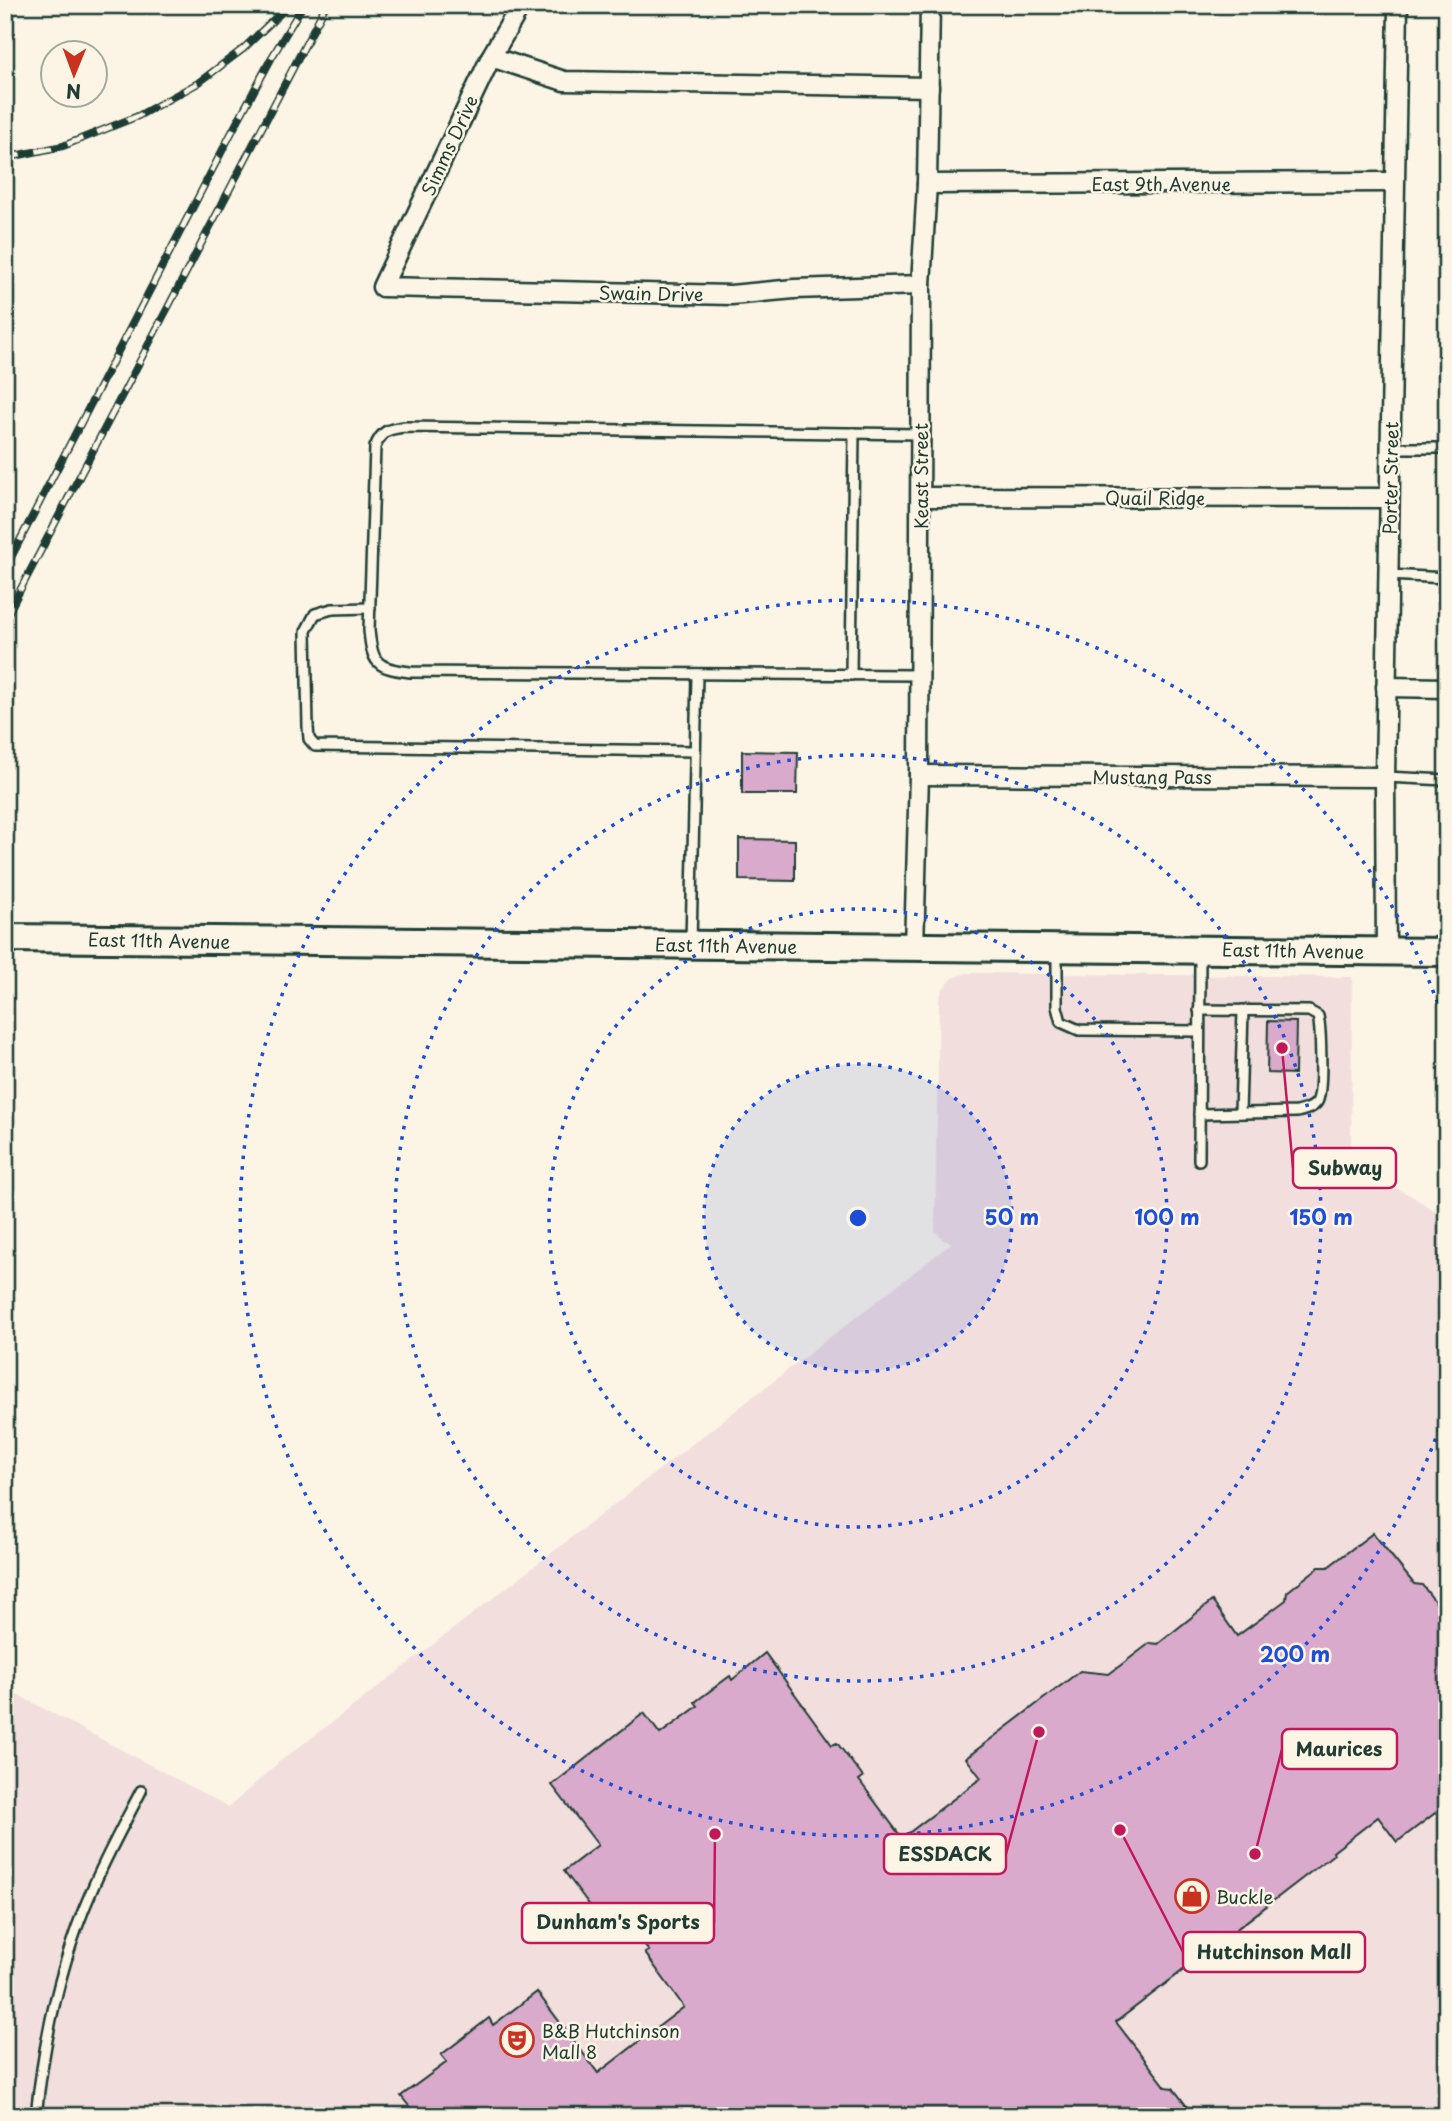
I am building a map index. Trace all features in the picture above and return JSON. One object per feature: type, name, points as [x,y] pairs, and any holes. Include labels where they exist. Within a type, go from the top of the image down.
[{"type":"street","name":"Simms Drive","points":[[382,287],[491,57],[521,5]]},
{"type":"street","name":"Keast Street","points":[[914,947],[919,775],[921,285],[927,184],[930,5]]},
{"type":"street","name":"Porter Street","points":[[1386,951],[1386,687],[1398,5]]},
{"type":"street","points":[[491,57],[564,81],[929,88]]},
{"type":"street","name":"East 9th Avenue","points":[[927,184],[1394,182]]},
{"type":"street","name":"Swain Drive","points":[[382,287],[731,295],[794,289],[921,285]]},
{"type":"street","name":"Quail Ridge","points":[[920,497],[1389,498]]},
{"type":"street","points":[[1386,687],[1447,688]]},
{"type":"street","name":"Mustang Pass","points":[[919,775],[1385,777]]},
{"type":"street","name":"East 11th Avenue","points":[[5,938],[1447,952]]},
{"type":"lane","points":[[919,675],[410,672],[388,669],[376,661],[371,650],[370,608],[375,447],[380,435],[390,429],[405,427],[921,434]]},
{"type":"lane","points":[[851,675],[854,433]]},
{"type":"lane","points":[[1390,448],[1447,448]]},
{"type":"lane","points":[[1388,575],[1447,578]]},
{"type":"lane","points":[[370,608],[332,609],[316,614],[306,631],[307,727],[309,739],[315,746],[695,751]]},
{"type":"lane","points":[[691,944],[697,674]]},
{"type":"lane","points":[[1385,777],[1447,780]]},
{"type":"lane","points":[[1057,948],[1057,1007],[1061,1022],[1079,1030],[1199,1031]]},
{"type":"lane","points":[[1199,1160],[1200,949]]},
{"type":"lane","points":[[1199,1010],[1309,1011],[1318,1016],[1321,1027],[1318,1100],[1311,1108],[1297,1112],[1199,1114]]},
{"type":"lane","points":[[1240,1113],[1243,1010]]},
{"type":"lane","points":[[36,2116],[43,2055],[70,1948],[91,1892],[141,1791]]},
{"type":"shaded area","points":[[966,973],[1352,977],[1351,1167],[1410,1195],[1447,1219],[1447,2116],[5,2116],[5,1688],[229,1807],[279,1762],[952,1243],[944,1240],[935,1231],[939,1000],[943,988],[953,978]]},
{"type":"building","points":[[742,751],[798,752],[797,794],[742,794]]},
{"type":"building","points":[[739,839],[795,840],[795,881],[739,880]]},
{"type":"building","points":[[1268,1021],[1296,1022],[1295,1074],[1267,1073]]},
{"type":"building","points":[[1373,1533],[1414,1584],[1422,1585],[1444,1613],[1443,1621],[1447,1626],[1447,1804],[1397,1842],[1378,1817],[1116,2022],[1166,2087],[1173,2088],[1194,2116],[417,2116],[401,2096],[447,2062],[441,2055],[489,2018],[493,2025],[537,1992],[598,2073],[684,2007],[645,1953],[649,1951],[623,1919],[609,1931],[564,1871],[598,1845],[552,1785],[644,1713],[660,1734],[698,1706],[695,1702],[730,1676],[732,1680],[765,1653],[832,1745],[837,1743],[863,1777],[859,1780],[902,1838],[981,1778],[966,1758],[1080,1671],[1109,1674],[1150,1643],[1158,1644],[1212,1601],[1237,1636],[1286,1600],[1287,1592],[1319,1567],[1328,1567]]},
{"type":"railway","points":[[5,158],[63,146],[138,116],[198,83],[243,49],[289,5]]},
{"type":"railway","points":[[5,569],[234,128],[303,5]]},
{"type":"railway","points":[[5,619],[326,5]]},
{"type":"place","name":"Subway","points":[[1282,1048]]},
{"type":"place","name":"ESSDACK","points":[[1039,1732]]},
{"type":"place","name":"Hutchinson Mall","points":[[1120,1830]]},
{"type":"place","name":"Dunham's Sports","points":[[715,1834]]},
{"type":"place","name":"Maurices","points":[[1255,1854]]},
{"type":"place","name":"Buckle","points":[[1192,1896]]},
{"type":"place","name":"B&B Hutchinson Mall 8","points":[[517,2040]]}]
